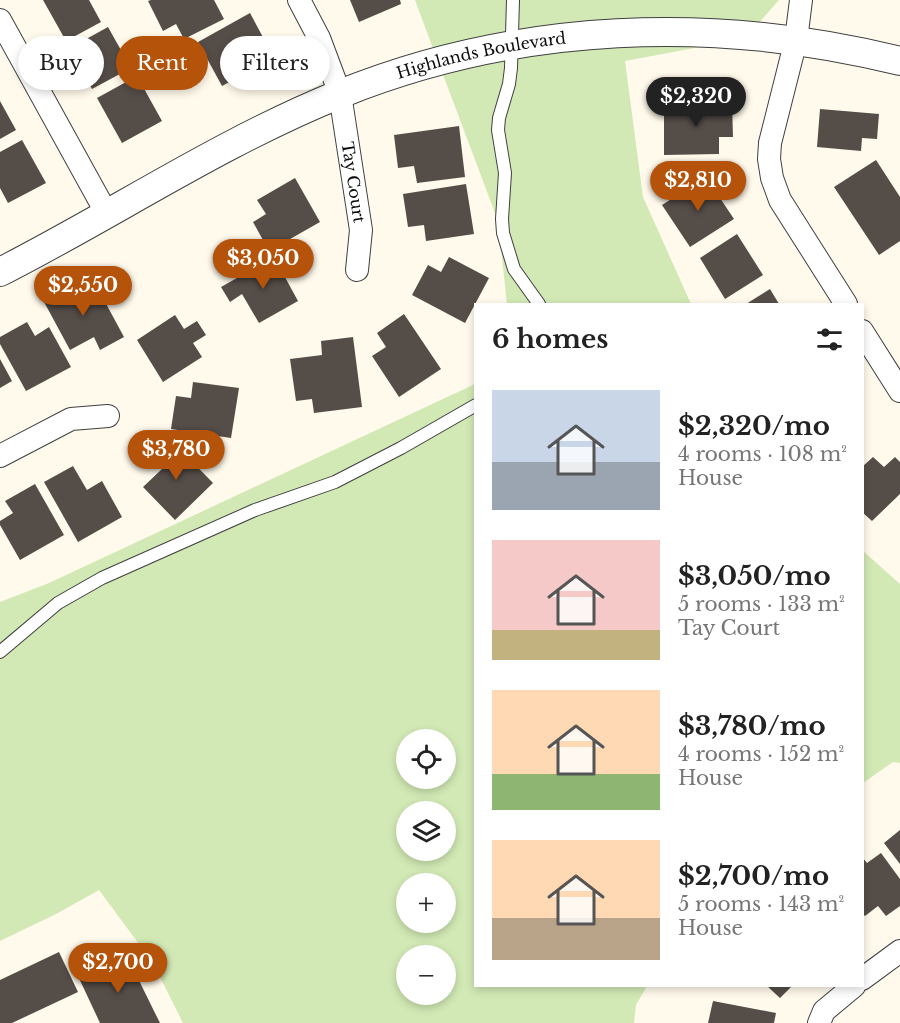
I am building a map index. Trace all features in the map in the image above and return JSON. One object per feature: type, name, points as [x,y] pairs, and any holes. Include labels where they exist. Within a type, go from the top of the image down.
[{"type":"street","name":"Tay Court","points":[[299,0],[319,38],[340,94],[361,230],[357,270]]},
{"type":"street","points":[[801,0],[796,40],[770,143],[769,159],[772,178],[780,200],[845,303]]},
{"type":"street","points":[[0,20],[107,214]]},
{"type":"street","name":"Highlands Boulevard","points":[[0,272],[290,116],[340,94],[438,61],[572,36],[659,31],[796,40],[900,61]]},
{"type":"street","points":[[864,334],[900,391]]},
{"type":"street","points":[[0,456],[71,418],[108,416]]},
{"type":"street","points":[[864,978],[900,951]]},
{"type":"street","points":[[819,1023],[824,1011],[853,987]]},
{"type":"lane","points":[[513,0],[509,84],[502,102],[498,130],[505,173],[503,233],[514,269],[538,303]]},
{"type":"lane","points":[[0,652],[58,603],[102,578],[255,510],[335,482],[474,406]]},
{"type":"green space","points":[[415,0],[779,0],[757,25],[434,51]]},
{"type":"green space","points":[[716,44],[625,61],[643,197],[691,303],[507,303],[498,221],[442,72],[574,47]]},
{"type":"green space","points":[[474,384],[474,987],[646,987],[636,1005],[634,1023],[183,1023],[153,963],[99,890],[0,941],[0,602],[49,583]]},
{"type":"green space","points":[[864,552],[900,584],[900,763],[893,762],[864,782]]},
{"type":"building","points":[[43,0],[89,0],[101,22],[75,36],[63,36]]},
{"type":"building","points":[[214,0],[224,19],[190,36],[182,36],[176,24],[163,31],[148,1]]},
{"type":"building","points":[[350,0],[400,0],[401,4],[359,22]]},
{"type":"building","points":[[250,13],[262,36],[220,36],[220,82],[208,60],[208,36]]},
{"type":"building","points":[[108,27],[116,41],[116,76],[104,83],[104,36],[92,36]]},
{"type":"building","points":[[116,88],[116,90],[145,90],[162,121],[122,143],[97,98]]},
{"type":"building","points":[[0,101],[16,130],[0,139]]},
{"type":"building","points":[[732,103],[733,137],[719,137],[719,154],[664,155],[664,104]]},
{"type":"building","points":[[820,109],[879,114],[877,139],[862,138],[861,151],[817,147]]},
{"type":"building","points":[[459,126],[465,177],[417,183],[414,166],[398,168],[394,135]]},
{"type":"building","points":[[22,140],[46,183],[8,203],[0,188],[0,152]]},
{"type":"building","points":[[876,160],[900,197],[900,241],[879,255],[834,187]]},
{"type":"building","points":[[706,177],[734,219],[690,247],[662,205]]},
{"type":"building","points":[[295,178],[320,222],[269,251],[253,222],[266,214],[257,200]]},
{"type":"building","points":[[466,184],[474,234],[426,241],[424,225],[408,227],[403,194]]},
{"type":"building","points":[[737,234],[763,275],[725,299],[700,258]]},
{"type":"building","points":[[274,257],[298,301],[259,323],[242,294],[230,302],[221,287]]},
{"type":"building","points":[[449,257],[489,278],[465,323],[412,295],[428,265],[441,272]]},
{"type":"building","points":[[78,281],[85,293],[97,287],[124,337],[100,350],[94,337],[70,350],[43,300]]},
{"type":"building","points":[[770,289],[778,303],[748,303]]},
{"type":"building","points":[[404,314],[441,369],[399,397],[372,356],[386,347],[377,333]]},
{"type":"building","points":[[175,315],[184,329],[197,321],[206,335],[193,343],[202,357],[163,382],[137,340]]},
{"type":"building","points":[[27,322],[35,336],[49,327],[71,367],[26,391],[0,344],[0,337]]},
{"type":"building","points":[[353,337],[362,407],[314,413],[312,399],[296,401],[290,359],[322,355],[321,341]]},
{"type":"building","points":[[0,359],[12,381],[0,388]]},
{"type":"building","points":[[193,382],[239,388],[231,438],[171,429],[176,396],[191,398]]},
{"type":"building","points":[[171,440],[213,483],[175,520],[143,487],[162,469],[152,458]]},
{"type":"building","points":[[873,457],[884,467],[895,457],[900,462],[900,494],[872,521],[864,514],[864,465]]},
{"type":"building","points":[[73,466],[87,490],[102,481],[122,517],[78,542],[44,482]]},
{"type":"building","points":[[35,484],[64,535],[20,560],[0,525],[0,521],[13,513],[5,501]]},
{"type":"building","points":[[900,830],[900,864],[884,843]]},
{"type":"building","points":[[881,853],[900,879],[900,906],[886,916],[878,906],[864,915],[864,859],[867,863]]},
{"type":"building","points":[[59,952],[78,992],[12,1023],[0,1023],[0,980]]},
{"type":"building","points":[[126,954],[160,1023],[100,1023],[78,976]]},
{"type":"building","points":[[768,987],[791,987],[780,998]]},
{"type":"building","points":[[713,1001],[776,1013],[774,1023],[708,1023]]}]
